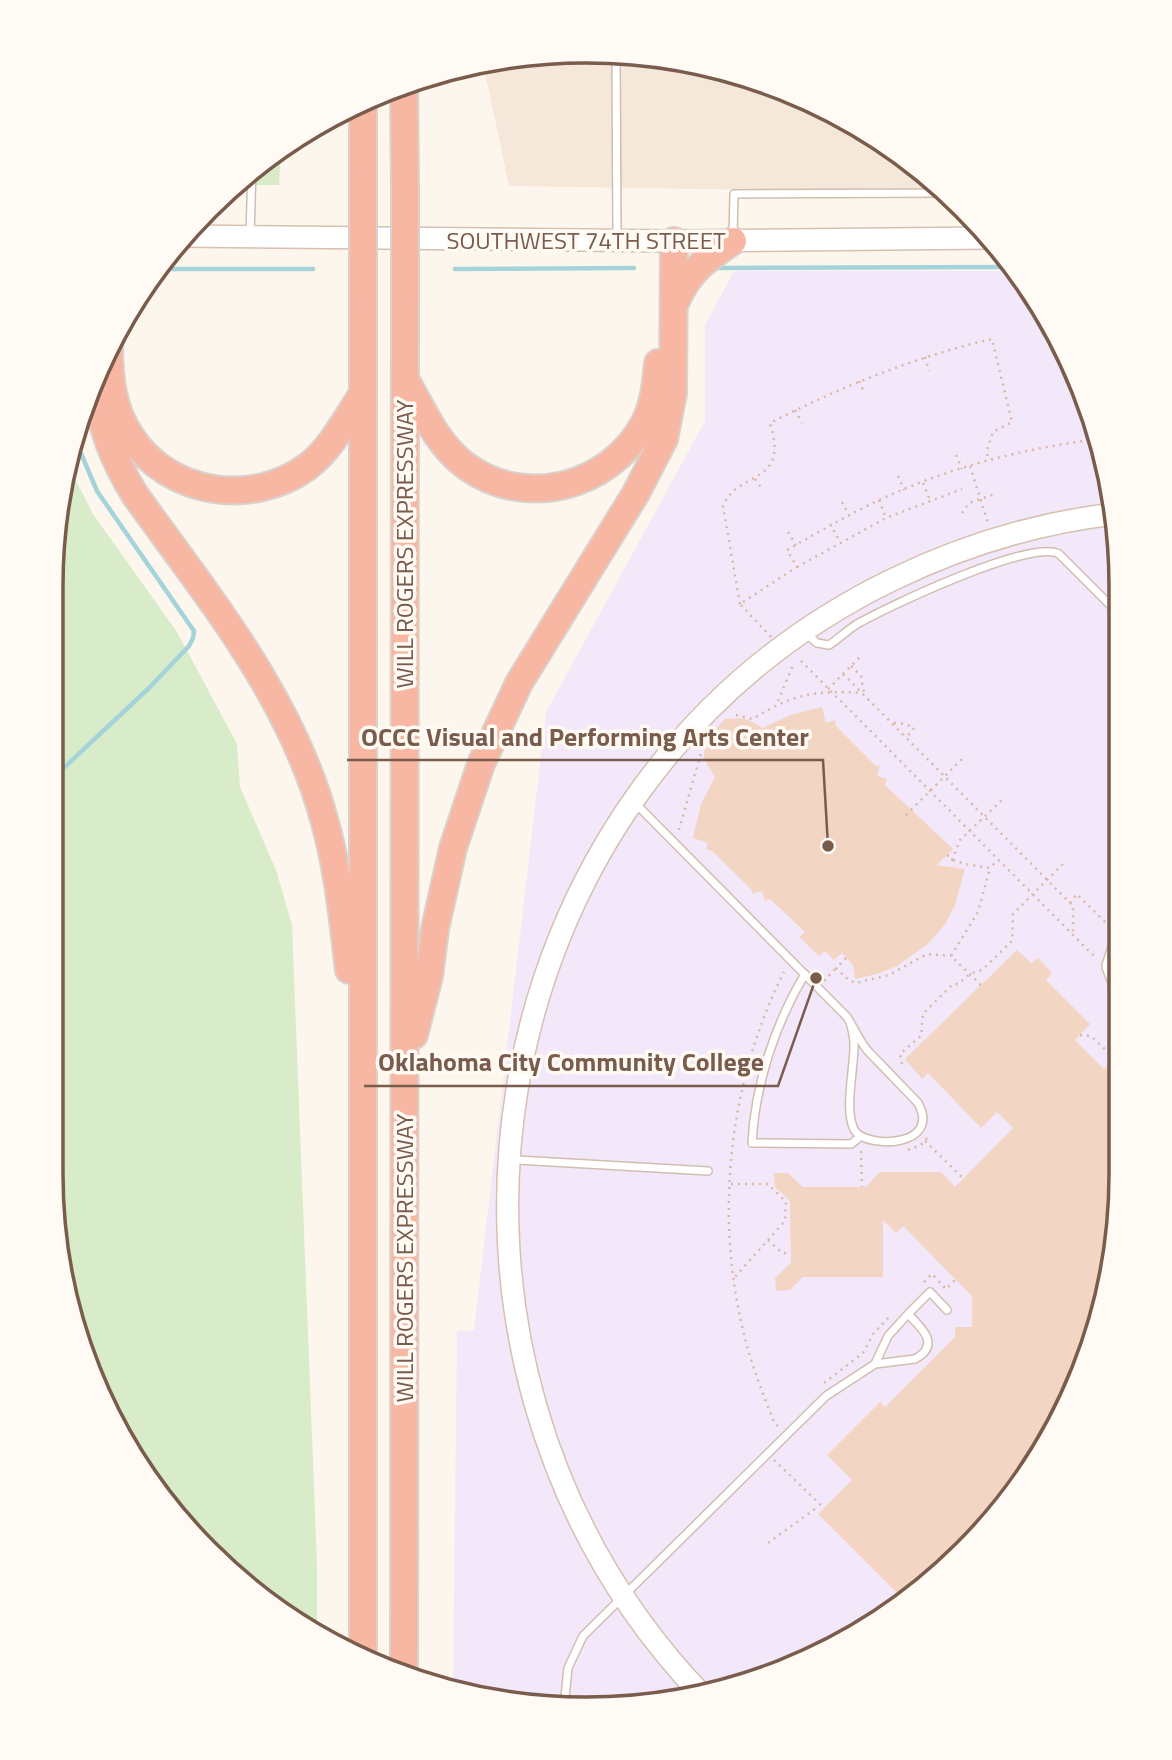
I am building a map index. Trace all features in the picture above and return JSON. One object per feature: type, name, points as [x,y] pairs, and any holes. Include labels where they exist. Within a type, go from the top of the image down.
[{"type":"highway","name":"WILL ROGERS EXPRESSWAY","points":[[404,96],[404,1664]]},
{"type":"highway","name":"WILL ROGERS EXPRESSWAY","points":[[363,113],[363,1647]]},
{"type":"highway","points":[[404,1074],[429,976],[437,918],[453,848],[481,764],[519,683],[636,493],[664,439],[673,393],[673,308],[666,241]]},
{"type":"highway","points":[[404,377],[438,436],[452,453],[466,466],[495,482],[509,487],[542,490],[570,484],[596,473],[633,441],[651,407],[658,363],[666,241]]},
{"type":"highway","points":[[673,308],[684,283],[696,268],[733,241]]},
{"type":"highway","points":[[111,368],[113,395],[131,437],[144,453],[174,477],[208,489],[247,491],[263,488],[297,474],[320,455],[362,395]]},
{"type":"highway","points":[[98,400],[107,442],[118,468],[258,667],[294,736],[312,782],[337,873],[364,1086]]},
{"type":"street","name":"SOUTHWEST 74TH STREET","points":[[197,236],[617,241],[977,239]]},
{"type":"street","points":[[694,1686],[665,1653],[624,1597],[592,1544],[570,1501],[552,1455],[527,1374],[513,1303],[509,1258],[509,1159],[522,1058],[548,962],[584,881],[633,801],[668,755],[723,696],[804,631],[845,604],[947,555],[1028,530],[1105,515]]},
{"type":"lane","points":[[616,64],[617,241]]},
{"type":"lane","points":[[250,237],[252,184]]},
{"type":"lane","points":[[733,241],[734,194],[931,193]]},
{"type":"lane","points":[[804,631],[817,643],[829,645],[855,625],[921,592],[1002,562],[1048,550],[1059,554],[1109,604]]},
{"type":"lane","points":[[633,801],[805,974],[850,1022],[867,1050],[918,1102],[922,1115],[921,1128],[914,1136],[908,1139],[873,1140],[856,1132],[852,1121],[854,1044],[850,1022]]},
{"type":"lane","points":[[805,974],[787,1006],[762,1079],[752,1143],[851,1143],[861,1136]]},
{"type":"lane","points":[[509,1159],[708,1171]]},
{"type":"lane","points":[[875,1364],[888,1336],[930,1292],[947,1310]]},
{"type":"lane","points":[[565,1696],[568,1668],[578,1644],[589,1629],[826,1396],[875,1364],[915,1359],[925,1351],[926,1334],[908,1314]]},
{"type":"path","points":[[774,640],[740,604],[723,506],[729,495],[755,479],[769,466],[774,452],[770,423],[859,381],[925,357],[992,339],[1013,422],[993,432],[987,450],[988,461]]},
{"type":"path","points":[[925,357],[929,371]]},
{"type":"path","points":[[859,381],[865,394]]},
{"type":"path","points":[[795,410],[802,423]]},
{"type":"path","points":[[797,567],[787,550],[830,524],[879,500],[970,466],[1051,446],[1088,441]]},
{"type":"path","points":[[956,455],[961,469]]},
{"type":"path","points":[[970,466],[990,531]]},
{"type":"path","points":[[898,476],[904,490]]},
{"type":"path","points":[[755,479],[762,489]]},
{"type":"path","points":[[923,482],[930,500]]},
{"type":"path","points":[[740,604],[797,567],[886,518],[962,489]]},
{"type":"path","points":[[961,513],[969,503],[995,494]]},
{"type":"path","points":[[879,500],[886,518]]},
{"type":"path","points":[[842,502],[849,515]]},
{"type":"path","points":[[830,524],[840,542]]},
{"type":"path","points":[[788,532],[796,545]]},
{"type":"path","points":[[778,703],[795,655],[1073,936],[1109,957]]},
{"type":"path","points":[[830,690],[860,657]]},
{"type":"path","points":[[851,666],[861,676],[866,696]]},
{"type":"path","points":[[843,674],[1073,906],[1073,936]]},
{"type":"path","points":[[725,717],[736,715],[752,719],[778,703],[830,690],[862,693]]},
{"type":"path","points":[[891,722],[913,727],[914,731],[906,737]]},
{"type":"path","points":[[679,830],[700,761],[700,748]]},
{"type":"path","points":[[906,815],[962,759]]},
{"type":"path","points":[[952,860],[960,841],[1002,800]]},
{"type":"path","points":[[947,855],[952,860],[965,864],[990,868]]},
{"type":"path","points":[[951,956],[978,912],[990,868],[998,860]]},
{"type":"path","points":[[902,1064],[900,1054],[921,1036],[923,1014],[953,984],[958,984],[970,974],[982,970],[1012,941],[1013,914],[1064,863]]},
{"type":"path","points":[[1070,903],[1077,894],[1109,926]]},
{"type":"path","points":[[836,968],[856,983],[889,975],[927,954],[951,956],[981,985]]},
{"type":"path","points":[[818,988],[846,958]]},
{"type":"path","points":[[781,1425],[777,1427],[774,1422],[755,1373],[741,1322],[730,1248],[734,1139],[746,1073],[768,1004],[783,972]]},
{"type":"path","points":[[1080,1035],[1091,1035],[1109,1055]]},
{"type":"path","points":[[925,1141],[963,1178]]},
{"type":"path","points":[[861,1151],[862,1187]]},
{"type":"path","points":[[731,1184],[768,1184],[786,1202],[785,1221],[734,1278]]},
{"type":"path","points":[[768,1240],[782,1253],[790,1253]]},
{"type":"path","points":[[924,1282],[932,1274],[946,1289],[956,1279]]},
{"type":"path","points":[[821,1386],[863,1353],[873,1334],[889,1317]]},
{"type":"path","points":[[768,1543],[822,1506],[774,1460]]},
{"type":"shaded area","points":[[586,63],[654,67],[688,73],[754,91],[786,103],[848,133],[877,151],[931,193],[509,186],[485,73],[518,67]]},
{"type":"shaded area","points":[[734,271],[1003,271],[1039,324],[1069,386],[1081,418],[1099,484],[1108,552],[1109,1174],[1105,1242],[1099,1276],[1081,1342],[1039,1436],[1021,1465],[979,1519],[956,1544],[904,1589],[877,1609],[817,1643],[754,1669],[721,1679],[654,1693],[620,1696],[518,1693],[453,1679],[457,1331],[474,1330],[546,712],[705,421],[705,325]]},
{"type":"green space","points":[[280,162],[279,185],[251,185]]},
{"type":"green space","points":[[75,478],[93,514],[177,632],[237,744],[240,787],[276,870],[292,925],[317,1564],[317,1623],[241,1567],[193,1519],[151,1465],[117,1405],[91,1342],[73,1276],[67,1242],[63,1174],[63,586],[67,518]]},
{"type":"building","points":[[822,707],[826,723],[835,720],[836,726],[875,765],[880,766],[877,776],[887,779],[885,785],[953,849],[937,865],[965,869],[955,905],[946,923],[928,944],[897,966],[855,979],[853,965],[842,953],[834,960],[825,951],[819,956],[799,937],[805,932],[770,899],[765,901],[762,891],[753,894],[712,851],[706,849],[708,843],[693,838],[701,804],[715,777],[704,759],[705,741],[725,719],[744,718],[763,728],[790,715]]},
{"type":"building","points":[[1017,950],[1031,963],[1038,958],[1052,973],[1046,980],[1090,1024],[1075,1040],[1104,1069],[1109,1064],[1109,1174],[1105,1242],[1099,1276],[1081,1342],[1055,1405],[1021,1465],[979,1519],[931,1567],[898,1594],[818,1514],[852,1480],[827,1455],[880,1402],[885,1407],[955,1337],[955,1327],[972,1327],[972,1296],[903,1226],[896,1233],[883,1220],[883,1277],[803,1277],[790,1290],[776,1291],[775,1278],[791,1263],[790,1201],[775,1187],[774,1173],[788,1173],[803,1187],[866,1187],[880,1172],[941,1172],[955,1187],[1013,1128],[997,1112],[981,1128],[928,1073],[922,1079],[905,1059]]},
{"type":"waterway","points":[[716,268],[1000,267]]},
{"type":"waterway","points":[[455,269],[634,268]]},
{"type":"waterway","points":[[170,269],[313,269]]},
{"type":"waterway","points":[[63,769],[149,688],[189,646],[194,631],[97,491],[81,453]]},
{"type":"place","name":"OCCC Visual and Performing Arts Center","points":[[828,846]]},
{"type":"place","name":"Oklahoma City Community College","points":[[816,978]]}]
